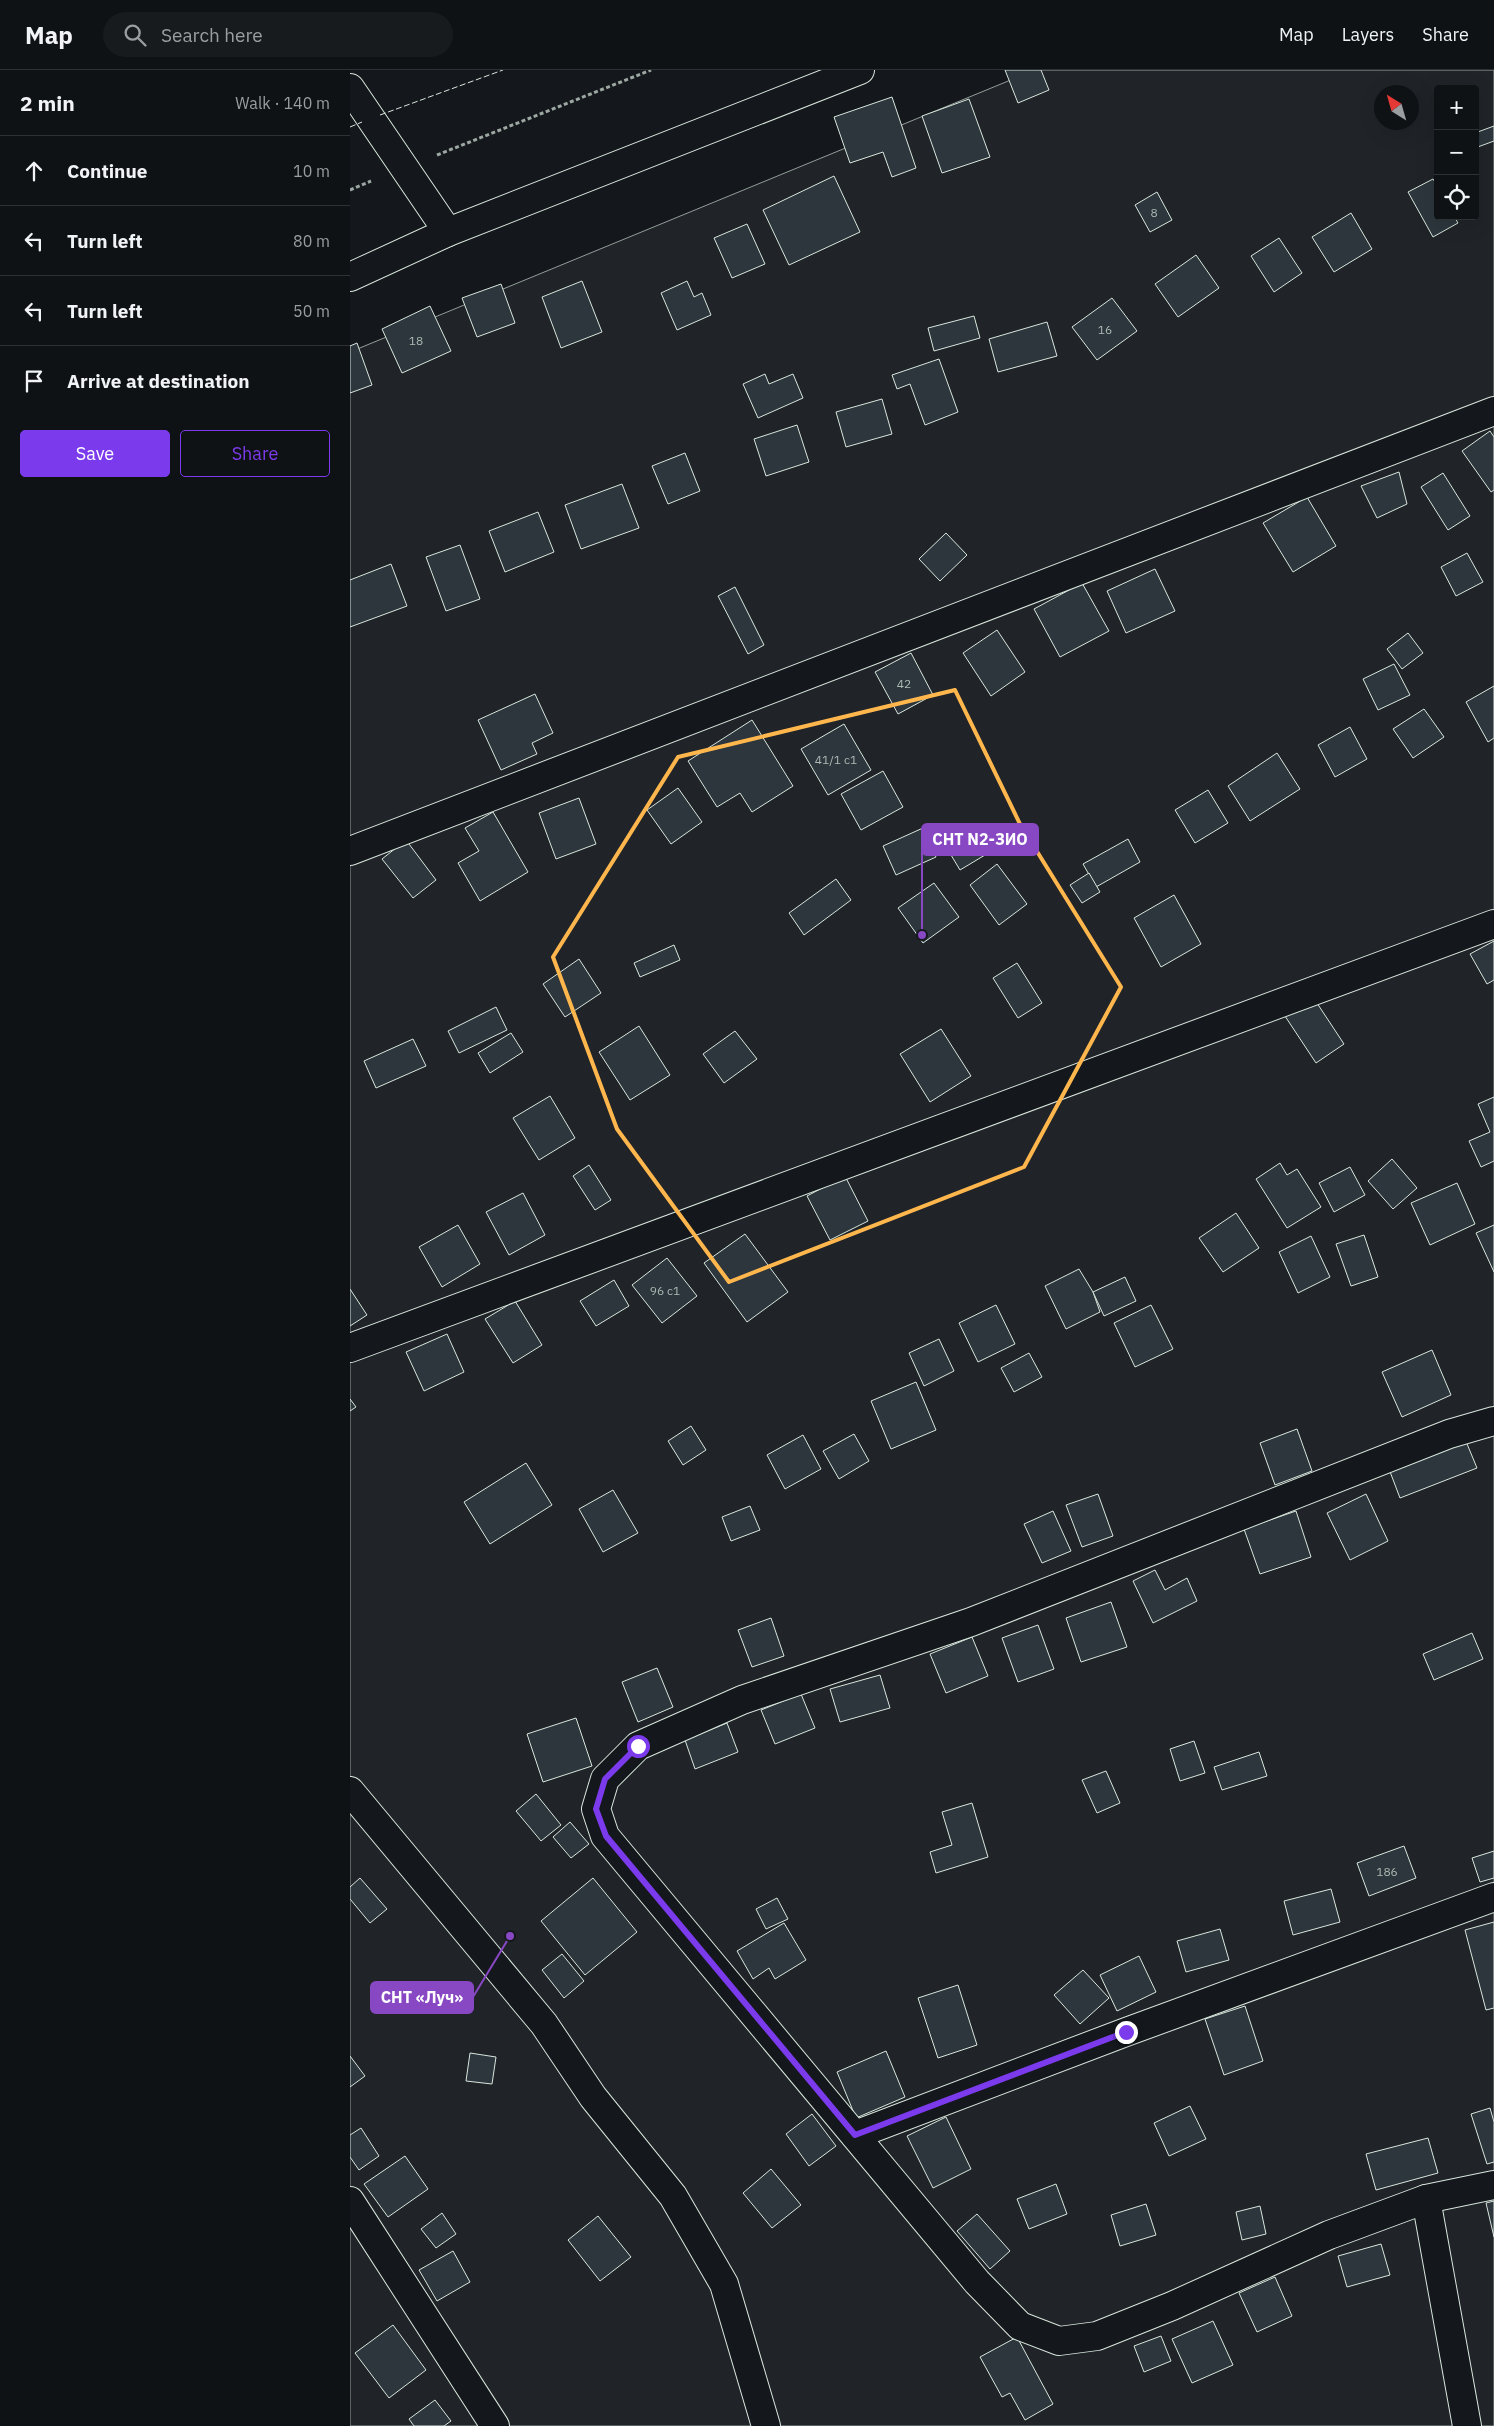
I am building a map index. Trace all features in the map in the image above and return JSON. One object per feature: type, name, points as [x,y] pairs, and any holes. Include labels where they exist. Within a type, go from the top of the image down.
[{"type":"street","points":[[350,277],[448,232],[860,70]]},
{"type":"street","points":[[350,88],[448,232]]},
{"type":"street","points":[[350,851],[1494,411]]},
{"type":"street","points":[[350,1348],[1494,924]]},
{"type":"street","points":[[1494,1421],[1448,1434],[971,1622],[742,1700],[638,1746],[605,1779],[596,1809],[606,1836],[978,2282],[1020,2326],[1059,2341],[1097,2336],[1172,2306],[1329,2235],[1426,2199],[1494,2185]]},
{"type":"street","points":[[350,1791],[544,2024],[593,2097],[673,2196],[724,2284],[766,2426]]},
{"type":"street","points":[[855,2135],[1126,2032],[1494,1897]]},
{"type":"street","points":[[1426,2199],[1466,2426]]},
{"type":"street","points":[[350,2202],[495,2426]]},
{"type":"path","points":[[350,190],[651,70]]},
{"type":"highlighted area","points":[[955,690],[1020,824],[1121,987],[1024,1167],[729,1282],[617,1129],[553,957],[678,757]]},
{"type":"shaded area","points":[[1035,70],[1494,70],[1494,2426],[350,2426],[350,352]]},
{"type":"building","points":[[1005,70],[1041,70],[1049,90],[1018,103]]},
{"type":"building","points":[[892,97],[916,168],[892,177],[883,152],[850,163],[834,117]]},
{"type":"building","points":[[969,99],[990,157],[942,173],[922,116]]},
{"type":"building","points":[[1494,126],[1494,141],[1479,147],[1479,132]]},
{"type":"building","points":[[834,176],[860,232],[789,265],[763,210]]},
{"type":"building","points":[[1433,179],[1434,220],[1456,220],[1458,223],[1433,237],[1408,192]]},
{"type":"building","points":[[1157,192],[1172,220],[1150,232],[1135,205]]},
{"type":"building","points":[[1351,213],[1372,249],[1334,272],[1312,237]]},
{"type":"building","points":[[747,224],[765,264],[732,278],[714,238]]},
{"type":"building","points":[[1279,238],[1302,273],[1274,292],[1251,256]]},
{"type":"building","points":[[1196,255],[1219,288],[1178,317],[1155,284]]},
{"type":"building","points":[[582,281],[602,332],[561,348],[542,297]]},
{"type":"building","points":[[687,281],[694,297],[702,293],[711,315],[677,330],[661,293]]},
{"type":"building","points":[[501,284],[515,323],[477,337],[462,298]]},
{"type":"building","points":[[1112,298],[1137,331],[1097,360],[1072,327]]},
{"type":"building","points":[[430,306],[451,351],[402,373],[382,329]]},
{"type":"building","points":[[974,316],[980,338],[934,351],[928,328]]},
{"type":"building","points":[[1047,322],[1057,356],[998,372],[989,339]]},
{"type":"building","points":[[357,343],[372,385],[350,393],[350,346]]},
{"type":"building","points":[[939,359],[958,412],[925,425],[910,384],[897,389],[892,375]]},
{"type":"building","points":[[765,374],[769,384],[793,374],[803,398],[758,418],[743,384]]},
{"type":"building","points":[[882,399],[892,434],[846,447],[836,412]]},
{"type":"building","points":[[797,425],[809,462],[766,476],[754,439]]},
{"type":"building","points":[[1490,431],[1494,437],[1494,490],[1491,492],[1462,451]]},
{"type":"building","points":[[685,453],[700,491],[668,504],[652,466]]},
{"type":"building","points":[[1399,472],[1407,504],[1377,518],[1361,486]]},
{"type":"building","points":[[1443,473],[1470,516],[1448,530],[1421,487]]},
{"type":"building","points":[[622,484],[639,528],[581,549],[565,505]]},
{"type":"building","points":[[1307,497],[1336,546],[1293,572],[1263,523]]},
{"type":"building","points":[[538,512],[554,552],[505,572],[489,531]]},
{"type":"building","points":[[946,533],[967,555],[940,581],[919,559]]},
{"type":"building","points":[[460,545],[480,599],[446,611],[426,557]]},
{"type":"building","points":[[1467,553],[1483,582],[1456,596],[1441,567]]},
{"type":"building","points":[[391,564],[407,606],[350,627],[350,580]]},
{"type":"building","points":[[1155,569],[1175,611],[1126,633],[1107,591]]},
{"type":"building","points":[[1082,583],[1109,631],[1060,657],[1034,609]]},
{"type":"building","points":[[735,587],[764,645],[748,654],[718,596]]},
{"type":"building","points":[[997,630],[1025,672],[991,696],[963,653]]},
{"type":"building","points":[[1408,633],[1423,653],[1402,669],[1387,649]]},
{"type":"building","points":[[911,653],[933,695],[898,714],[875,672]]},
{"type":"building","points":[[1394,664],[1410,695],[1378,710],[1363,679]]},
{"type":"building","points":[[1494,686],[1494,738],[1488,742],[1466,702]]},
{"type":"building","points":[[535,694],[553,733],[532,743],[537,754],[501,770],[478,720]]},
{"type":"building","points":[[1424,709],[1444,737],[1413,758],[1393,729]]},
{"type":"building","points":[[752,720],[793,786],[752,812],[740,793],[717,807],[688,761]]},
{"type":"building","points":[[844,724],[871,770],[828,795],[801,749]]},
{"type":"building","points":[[1350,727],[1367,759],[1335,777],[1318,745]]},
{"type":"building","points":[[1277,753],[1300,789],[1250,821],[1228,786]]},
{"type":"building","points":[[883,771],[903,807],[861,830],[841,794]]},
{"type":"building","points":[[678,788],[702,822],[671,844],[647,810]]},
{"type":"building","points":[[1208,790],[1228,823],[1195,843],[1175,810]]},
{"type":"building","points":[[579,798],[596,844],[556,859],[539,813]]},
{"type":"building","points":[[493,812],[528,872],[480,901],[458,863],[479,851],[465,828]]},
{"type":"building","points":[[923,828],[936,857],[896,875],[883,846]]},
{"type":"building","points":[[983,828],[995,849],[960,870],[948,850]]},
{"type":"building","points":[[1128,839],[1140,862],[1096,887],[1083,864]]},
{"type":"building","points":[[406,840],[436,880],[413,898],[382,859]]},
{"type":"building","points":[[997,864],[1027,904],[999,925],[970,885]]},
{"type":"building","points":[[1089,873],[1100,892],[1082,903],[1070,885]]},
{"type":"building","points":[[836,879],[851,900],[804,935],[789,913]]},
{"type":"building","points":[[934,883],[959,917],[923,943],[898,908]]},
{"type":"building","points":[[1174,895],[1201,944],[1161,967],[1134,918]]},
{"type":"building","points":[[1494,941],[1494,980],[1487,984],[1470,954]]},
{"type":"building","points":[[674,945],[680,960],[640,977],[634,963]]},
{"type":"building","points":[[579,959],[601,993],[565,1017],[543,984]]},
{"type":"building","points":[[1017,963],[1042,1003],[1018,1018],[993,978]]},
{"type":"building","points":[[1311,994],[1344,1044],[1316,1063],[1283,1013]]},
{"type":"building","points":[[496,1007],[507,1030],[459,1053],[448,1031]]},
{"type":"building","points":[[639,1026],[670,1075],[630,1100],[599,1052]]},
{"type":"building","points":[[941,1029],[971,1076],[930,1102],[900,1054]]},
{"type":"building","points":[[735,1031],[757,1059],[724,1083],[703,1054]]},
{"type":"building","points":[[511,1033],[523,1052],[490,1073],[478,1053]]},
{"type":"building","points":[[413,1039],[426,1066],[376,1088],[364,1061]]},
{"type":"building","points":[[550,1096],[575,1138],[539,1160],[513,1118]]},
{"type":"building","points":[[1494,1097],[1494,1161],[1481,1167],[1469,1141],[1490,1132],[1478,1104]]},
{"type":"building","points":[[1392,1159],[1417,1188],[1393,1209],[1368,1181]]},
{"type":"building","points":[[1280,1163],[1287,1175],[1297,1169],[1321,1207],[1287,1228],[1256,1179]]},
{"type":"building","points":[[589,1165],[611,1200],[595,1210],[573,1176]]},
{"type":"building","points":[[1350,1167],[1365,1195],[1334,1212],[1319,1183]]},
{"type":"building","points":[[845,1176],[868,1221],[830,1240],[807,1196]]},
{"type":"building","points":[[1457,1183],[1475,1224],[1430,1245],[1411,1203]]},
{"type":"building","points":[[523,1193],[545,1235],[509,1255],[486,1212]]},
{"type":"building","points":[[1236,1213],[1259,1248],[1223,1272],[1199,1238]]},
{"type":"building","points":[[458,1225],[480,1264],[442,1287],[419,1247]]},
{"type":"building","points":[[1494,1225],[1494,1272],[1476,1233]]},
{"type":"building","points":[[745,1234],[788,1292],[747,1322],[704,1263]]},
{"type":"building","points":[[1364,1235],[1378,1277],[1351,1286],[1336,1244]]},
{"type":"building","points":[[1311,1236],[1330,1277],[1298,1293],[1279,1252]]},
{"type":"building","points":[[667,1258],[697,1296],[662,1323],[632,1285]]},
{"type":"building","points":[[1079,1269],[1093,1292],[1100,1312],[1066,1329],[1045,1286]]},
{"type":"building","points":[[1125,1277],[1136,1301],[1104,1316],[1093,1292]]},
{"type":"building","points":[[614,1280],[629,1306],[596,1326],[580,1301]]},
{"type":"building","points":[[350,1289],[367,1315],[350,1326]]},
{"type":"building","points":[[515,1301],[542,1345],[513,1363],[485,1319]]},
{"type":"building","points":[[996,1305],[1015,1344],[978,1362],[959,1323]]},
{"type":"building","points":[[1151,1305],[1173,1349],[1135,1367],[1114,1323]]},
{"type":"building","points":[[447,1334],[464,1372],[424,1391],[406,1352]]},
{"type":"building","points":[[939,1339],[954,1371],[924,1386],[909,1353]]},
{"type":"building","points":[[1432,1350],[1451,1395],[1402,1417],[1382,1372]]},
{"type":"building","points":[[1029,1353],[1042,1377],[1014,1392],[1001,1368]]},
{"type":"building","points":[[916,1382],[936,1430],[891,1449],[871,1401]]},
{"type":"building","points":[[350,1399],[356,1407],[350,1411]]},
{"type":"building","points":[[691,1426],[706,1450],[683,1465],[668,1441]]},
{"type":"building","points":[[1297,1429],[1312,1471],[1275,1485],[1260,1443]]},
{"type":"building","points":[[854,1434],[869,1461],[839,1479],[823,1451]]},
{"type":"building","points":[[803,1435],[821,1469],[785,1489],[767,1455]]},
{"type":"building","points":[[1465,1439],[1477,1468],[1400,1498],[1389,1469]]},
{"type":"building","points":[[526,1463],[552,1505],[490,1544],[464,1502]]},
{"type":"building","points":[[613,1490],[638,1533],[603,1552],[579,1509]]},
{"type":"building","points":[[1098,1494],[1113,1536],[1082,1547],[1066,1505]]},
{"type":"building","points":[[1366,1494],[1388,1541],[1350,1560],[1327,1513]]},
{"type":"building","points":[[750,1506],[760,1530],[731,1541],[722,1517]]},
{"type":"building","points":[[1053,1511],[1071,1551],[1042,1563],[1024,1524]]},
{"type":"building","points":[[1296,1511],[1311,1557],[1260,1574],[1244,1529]]},
{"type":"building","points":[[1155,1570],[1165,1590],[1187,1578],[1197,1601],[1153,1623],[1133,1581]]},
{"type":"building","points":[[1111,1602],[1127,1647],[1081,1662],[1066,1618]]},
{"type":"building","points":[[771,1618],[784,1656],[752,1667],[738,1630]]},
{"type":"building","points":[[1038,1625],[1054,1669],[1018,1682],[1002,1638]]},
{"type":"building","points":[[1472,1633],[1483,1659],[1434,1680],[1423,1654]]},
{"type":"building","points":[[972,1637],[988,1676],[946,1693],[930,1654]]},
{"type":"building","points":[[657,1668],[673,1707],[638,1722],[622,1682]]},
{"type":"building","points":[[880,1675],[890,1708],[840,1722],[830,1689]]},
{"type":"building","points":[[801,1694],[815,1728],[775,1744],[761,1710]]},
{"type":"building","points":[[576,1718],[592,1766],[543,1782],[527,1734]]},
{"type":"building","points":[[727,1723],[738,1752],[695,1769],[685,1740]]},
{"type":"building","points":[[1194,1741],[1205,1773],[1180,1781],[1170,1749]]},
{"type":"building","points":[[1259,1752],[1267,1776],[1222,1790],[1214,1767]]},
{"type":"building","points":[[1106,1771],[1120,1803],[1097,1813],[1082,1780]]},
{"type":"building","points":[[536,1794],[561,1825],[541,1841],[516,1811]]},
{"type":"building","points":[[972,1803],[988,1857],[936,1873],[930,1852],[952,1845],[942,1812]]},
{"type":"building","points":[[570,1822],[589,1844],[571,1858],[553,1837]]},
{"type":"building","points":[[1404,1846],[1416,1878],[1369,1896],[1357,1863]]},
{"type":"building","points":[[1494,1851],[1494,1878],[1480,1882],[1472,1858]]},
{"type":"building","points":[[360,1878],[387,1909],[370,1923],[350,1899],[350,1887]]},
{"type":"building","points":[[593,1878],[637,1932],[585,1975],[541,1921]]},
{"type":"building","points":[[1331,1889],[1340,1922],[1293,1935],[1284,1901]]},
{"type":"building","points":[[777,1898],[788,1919],[766,1929],[756,1909]]},
{"type":"building","points":[[1494,1922],[1494,2008],[1486,2010],[1465,1930]]},
{"type":"building","points":[[784,1923],[806,1960],[775,1979],[769,1968],[753,1979],[737,1951]]},
{"type":"building","points":[[1220,1929],[1229,1960],[1186,1972],[1177,1941]]},
{"type":"building","points":[[562,1954],[584,1981],[564,1998],[542,1970]]},
{"type":"building","points":[[1139,1956],[1156,1992],[1117,2011],[1100,1975]]},
{"type":"building","points":[[1083,1970],[1109,1998],[1080,2024],[1054,1995]]},
{"type":"building","points":[[958,1985],[977,2045],[938,2058],[918,1998]]},
{"type":"building","points":[[1245,2006],[1263,2061],[1224,2075],[1205,2019]]},
{"type":"building","points":[[886,2051],[905,2097],[856,2118],[837,2072]]},
{"type":"building","points":[[470,2053],[496,2057],[492,2084],[466,2081]]},
{"type":"building","points":[[350,2056],[365,2076],[350,2087]]},
{"type":"building","points":[[1190,2106],[1206,2139],[1169,2156],[1154,2123]]},
{"type":"building","points":[[1490,2108],[1494,2122],[1494,2162],[1487,2164],[1471,2114]]},
{"type":"building","points":[[812,2114],[836,2146],[809,2166],[786,2134]]},
{"type":"building","points":[[946,2117],[971,2169],[933,2188],[907,2136]]},
{"type":"building","points":[[361,2128],[379,2156],[359,2170],[350,2157],[350,2135]]},
{"type":"building","points":[[1428,2138],[1438,2173],[1376,2190],[1366,2154]]},
{"type":"building","points":[[405,2156],[428,2189],[388,2217],[364,2184]]},
{"type":"building","points":[[771,2169],[801,2205],[772,2228],[743,2193]]},
{"type":"building","points":[[1056,2184],[1067,2214],[1029,2229],[1017,2199]]},
{"type":"building","points":[[1494,2201],[1494,2237],[1486,2203]]},
{"type":"building","points":[[1146,2204],[1156,2235],[1120,2246],[1111,2215]]},
{"type":"building","points":[[1260,2206],[1266,2234],[1242,2240],[1236,2212]]},
{"type":"building","points":[[442,2213],[456,2234],[436,2248],[421,2229]]},
{"type":"building","points":[[977,2214],[1010,2251],[990,2269],[957,2231]]},
{"type":"building","points":[[598,2216],[631,2257],[600,2281],[568,2240]]},
{"type":"building","points":[[1381,2244],[1390,2275],[1347,2287],[1338,2256]]},
{"type":"building","points":[[453,2251],[470,2282],[437,2301],[419,2270]]},
{"type":"building","points":[[1275,2277],[1292,2316],[1257,2332],[1239,2293]]},
{"type":"building","points":[[1213,2321],[1233,2365],[1192,2383],[1172,2339]]},
{"type":"building","points":[[393,2325],[426,2370],[389,2398],[355,2353]]},
{"type":"building","points":[[1161,2336],[1171,2361],[1144,2372],[1134,2346]]},
{"type":"building","points":[[1017,2337],[1053,2404],[1025,2420],[1010,2393],[1002,2397],[980,2357]]},
{"type":"building","points":[[435,2400],[451,2421],[444,2426],[414,2426],[409,2419]]},
{"type":"fence","points":[[380,115],[503,70]]},
{"type":"fence","points":[[350,127],[362,122]]},
{"type":"place","name":"СНТ N2-ЗИО","points":[[922,935]]},
{"type":"place","name":"СНТ «Луч»","points":[[510,1936]]},
{"type":"route","points":[[638,1746],[605,1779],[596,1809],[606,1836],[855,2135],[1126,2032]]}]
